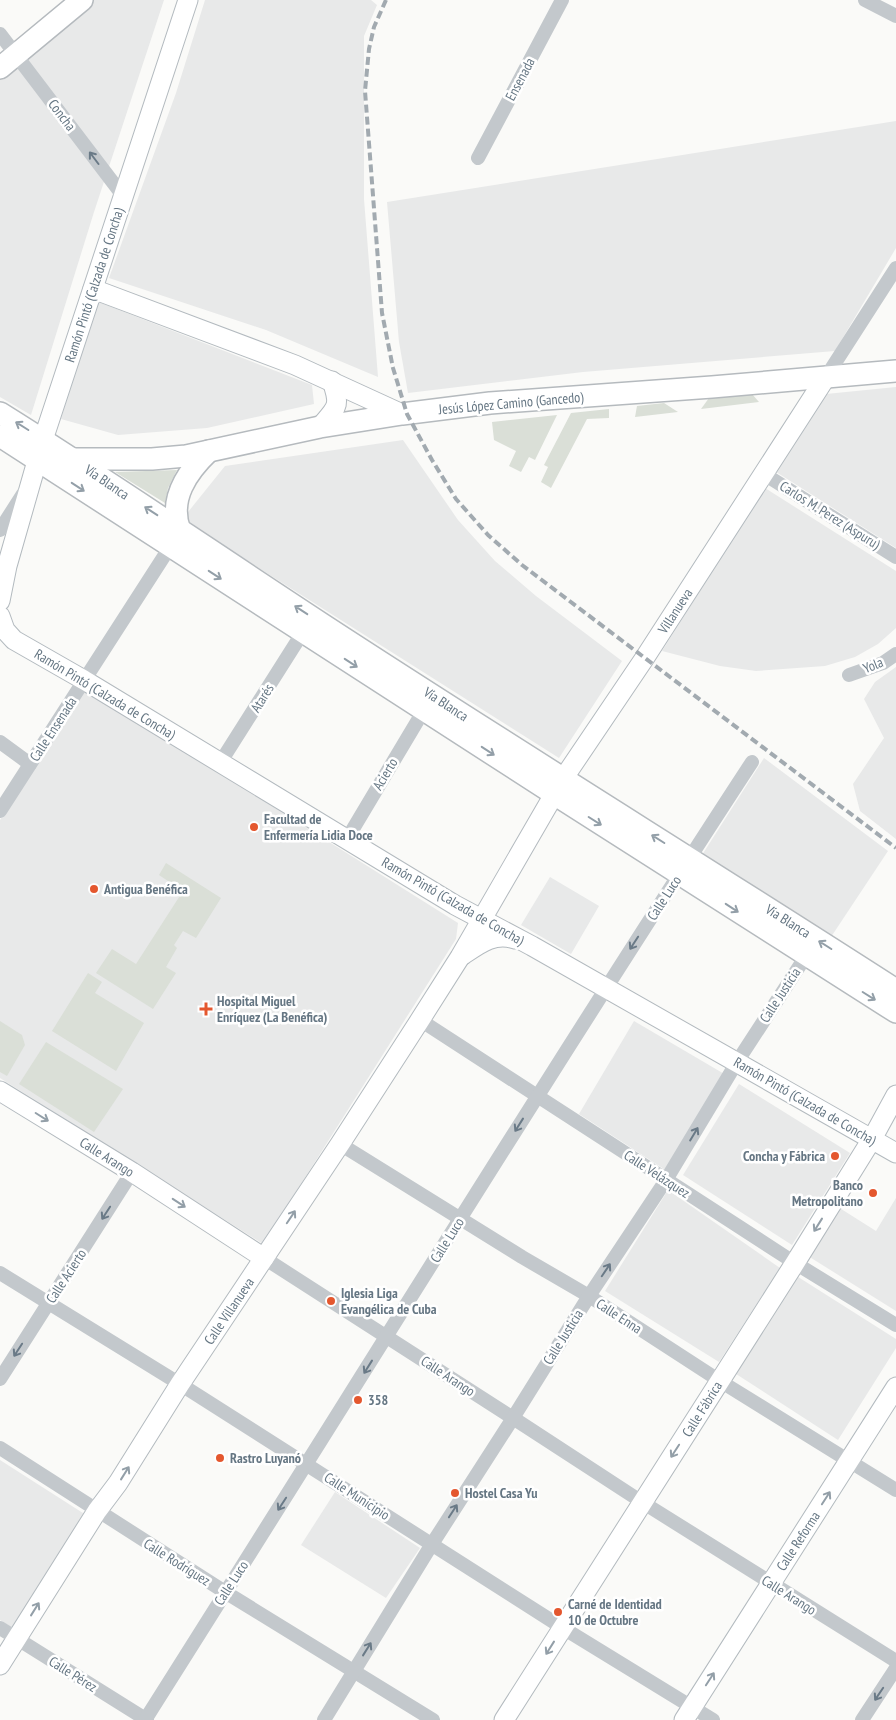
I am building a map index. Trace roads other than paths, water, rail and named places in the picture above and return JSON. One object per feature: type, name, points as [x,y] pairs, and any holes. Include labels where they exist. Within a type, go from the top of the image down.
[{"type":"main road","points":[[5,51],[62,0]]},
{"type":"main road","points":[[5,51],[82,0]]},
{"type":"main road","name":"Jesús López Camino (Gancedo)","points":[[129,459],[170,458],[320,428],[402,414],[518,400],[712,387],[896,371]]},
{"type":"main road","name":"Vía Blanca","points":[[0,413],[73,459],[175,538],[304,632],[424,710],[558,787]]},
{"type":"main road","name":"Vía Blanca","points":[[0,436],[35,469],[175,538],[558,787],[684,866],[896,990]]},
{"type":"main road","points":[[43,440],[86,452],[129,459]]},
{"type":"main road","points":[[175,538],[175,511],[180,490],[198,461],[210,451]]},
{"type":"main road","points":[[35,469],[73,459],[129,459]]},
{"type":"main road","name":"Vía Blanca","points":[[684,866],[806,956],[896,1012]]},
{"type":"main road","points":[[868,972],[896,980]]},
{"type":"street","name":"Ramón Pintó (Calzada de Concha)","points":[[0,602],[7,566],[43,440],[188,0]]},
{"type":"street","name":"Ensenada","points":[[478,158],[562,0]]},
{"type":"street","points":[[865,0],[896,16]]},
{"type":"street","name":"Concha","points":[[5,51],[124,197]]},
{"type":"street","name":"Villanueva","points":[[460,957],[558,787],[644,659],[896,268]]},
{"type":"street","points":[[93,289],[296,365],[402,414]]},
{"type":"street","points":[[320,428],[334,410],[338,399],[332,381]]},
{"type":"street","points":[[0,530],[35,469]]},
{"type":"street","name":"Carlos M. Perez (Aspuru)","points":[[764,474],[896,557]]},
{"type":"street","name":"Calle Ensenada","points":[[0,811],[175,538]]},
{"type":"street","name":"Ramón Pintó (Calzada de Concha)","points":[[0,616],[5,630],[14,640],[84,680],[481,920],[526,942],[896,1153]]},
{"type":"street","name":"Atarés","points":[[220,763],[304,632]]},
{"type":"street","name":"Yola","points":[[849,674],[883,663],[896,654]]},
{"type":"street","name":"Acierto","points":[[347,839],[424,710]]},
{"type":"street","points":[[0,742],[30,764]]},
{"type":"street","name":"Calle Luco","points":[[146,1720],[536,1096],[752,762]]},
{"type":"street","points":[[460,957],[492,937],[510,937],[526,942]]},
{"type":"street","name":"Calle Justicia","points":[[324,1720],[588,1296],[666,1180],[737,1062],[806,956]]},
{"type":"street","name":"Calle Villanueva","points":[[0,1665],[97,1511],[118,1484],[180,1384],[340,1144],[460,957]]},
{"type":"street","name":"Calle Velázquez","points":[[420,1020],[795,1263],[896,1325]]},
{"type":"street","name":"Calle Arango","points":[[0,1092],[132,1172],[642,1502],[896,1661]]},
{"type":"street","name":"Calle Fábrica","points":[[504,1720],[795,1263],[872,1139],[896,1095]]},
{"type":"street","name":"Calle Enna","points":[[340,1144],[588,1296],[720,1381],[896,1490]]},
{"type":"street","name":"Calle Acierto","points":[[0,1379],[132,1172]]},
{"type":"street","name":"Calle Municipio","points":[[0,1273],[180,1384],[432,1544],[563,1628],[688,1714],[713,1720]]},
{"type":"street","name":"Calle Reforma","points":[[688,1714],[896,1387]]},
{"type":"street","name":"Calle Rodríguez","points":[[0,1448],[225,1592],[432,1720]]},
{"type":"street","name":"Calle Pérez","points":[[0,1628],[146,1720]]},
{"type":"street","points":[[862,1720],[896,1668]]},
{"type":"railway","points":[[386,0],[374,27],[369,49],[365,91],[382,313],[393,368],[407,414],[432,460],[456,499],[488,535],[522,565],[896,848]]},
{"type":"place","name":"Facultad de Enfermería Lidia Doce","points":[[254,827]]},
{"type":"place","name":"Antigua Benéfica","points":[[94,889]]},
{"type":"place","name":"Hospital Miguel Enríquez (La Benéfica)","points":[[206,1009]]},
{"type":"place","name":"Concha y Fábrica","points":[[835,1156]]},
{"type":"place","name":"Banco Metropolitano","points":[[873,1193]]},
{"type":"place","name":"Iglesia Liga Evangélica de Cuba","points":[[331,1301]]},
{"type":"place","name":"358","points":[[358,1400]]},
{"type":"place","name":"Rastro Luyanó","points":[[220,1458]]},
{"type":"place","name":"Hostel Casa Yu","points":[[455,1493]]},
{"type":"place","name":"Carné de Identidad 10 de Octubre","points":[[558,1612]]}]
